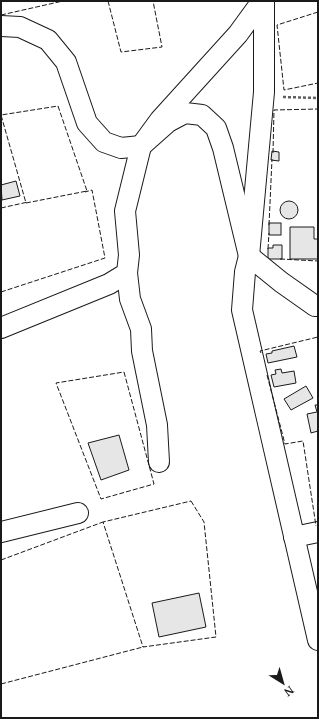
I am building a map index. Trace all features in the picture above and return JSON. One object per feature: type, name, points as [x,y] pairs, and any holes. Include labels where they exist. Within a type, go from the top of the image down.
[{"type":"street","points":[[263,1],[264,92],[249,256],[245,272],[242,310],[318,640]]},
{"type":"street","points":[[159,462],[157,425],[142,351],[141,329],[130,299],[127,272],[129,255],[125,211],[141,146],[160,120],[238,34],[263,1]]},
{"type":"street","points":[[1,26],[20,27],[48,40],[66,62],[87,123],[104,142],[122,148],[141,146],[168,122],[185,113],[202,114],[216,128],[223,148],[249,256],[281,282],[315,306],[318,305]]},
{"type":"street","points":[[1,328],[109,284],[127,272]]},
{"type":"street","points":[[1,532],[78,512]]},
{"type":"street","points":[[294,537],[318,532]]},
{"type":"path","points":[[264,92],[284,98],[318,98]]},
{"type":"building","points":[[272,151],[279,152],[279,161],[271,160]]},
{"type":"building","points":[[16,181],[20,196],[2,200],[1,185]]},
{"type":"building","points":[[289,201],[293,202],[297,206],[297,214],[293,218],[289,219],[285,218],[281,214],[280,210],[281,206],[285,202]]},
{"type":"building","points":[[269,223],[281,223],[281,235],[269,235]]},
{"type":"building","points":[[290,227],[314,227],[314,239],[318,239],[318,259],[290,259]]},
{"type":"building","points":[[273,245],[282,245],[282,259],[268,259],[268,248],[273,248]]},
{"type":"building","points":[[294,346],[297,357],[268,363],[266,354],[272,353],[272,351]]},
{"type":"building","points":[[281,369],[282,373],[294,371],[296,383],[274,387],[271,375],[276,374],[275,370]]},
{"type":"building","points":[[306,386],[313,398],[291,410],[284,399]]},
{"type":"building","points":[[315,405],[318,405],[318,431],[311,433],[307,414],[317,412]]},
{"type":"building","points":[[119,435],[129,470],[101,480],[88,443]]},
{"type":"building","points":[[199,593],[206,627],[159,637],[152,603]]},
{"type":"fence","points":[[1,15],[63,1]]},
{"type":"fence","points":[[108,1],[121,52],[162,47],[153,1]]},
{"type":"fence","points":[[318,12],[277,25],[284,90],[318,83]]},
{"type":"fence","points":[[58,106],[87,191],[26,203],[1,115],[58,106]]},
{"type":"fence","points":[[273,153],[274,110],[318,109]]},
{"type":"fence","points":[[269,225],[272,159]]},
{"type":"fence","points":[[1,292],[105,258],[92,190],[85,192]]},
{"type":"fence","points":[[1,208],[28,202]]},
{"type":"fence","points":[[268,249],[269,233]]},
{"type":"fence","points":[[280,259],[318,261]]},
{"type":"fence","points":[[261,353],[260,351],[318,337]]},
{"type":"fence","points":[[124,372],[154,484],[101,499],[56,383],[124,372]]},
{"type":"fence","points":[[267,375],[285,444],[303,441],[316,526]]},
{"type":"fence","points":[[191,501],[204,522],[216,637],[143,647],[103,522],[191,501]]},
{"type":"fence","points":[[1,560],[103,522]]},
{"type":"fence","points":[[1,684],[143,646]]}]
